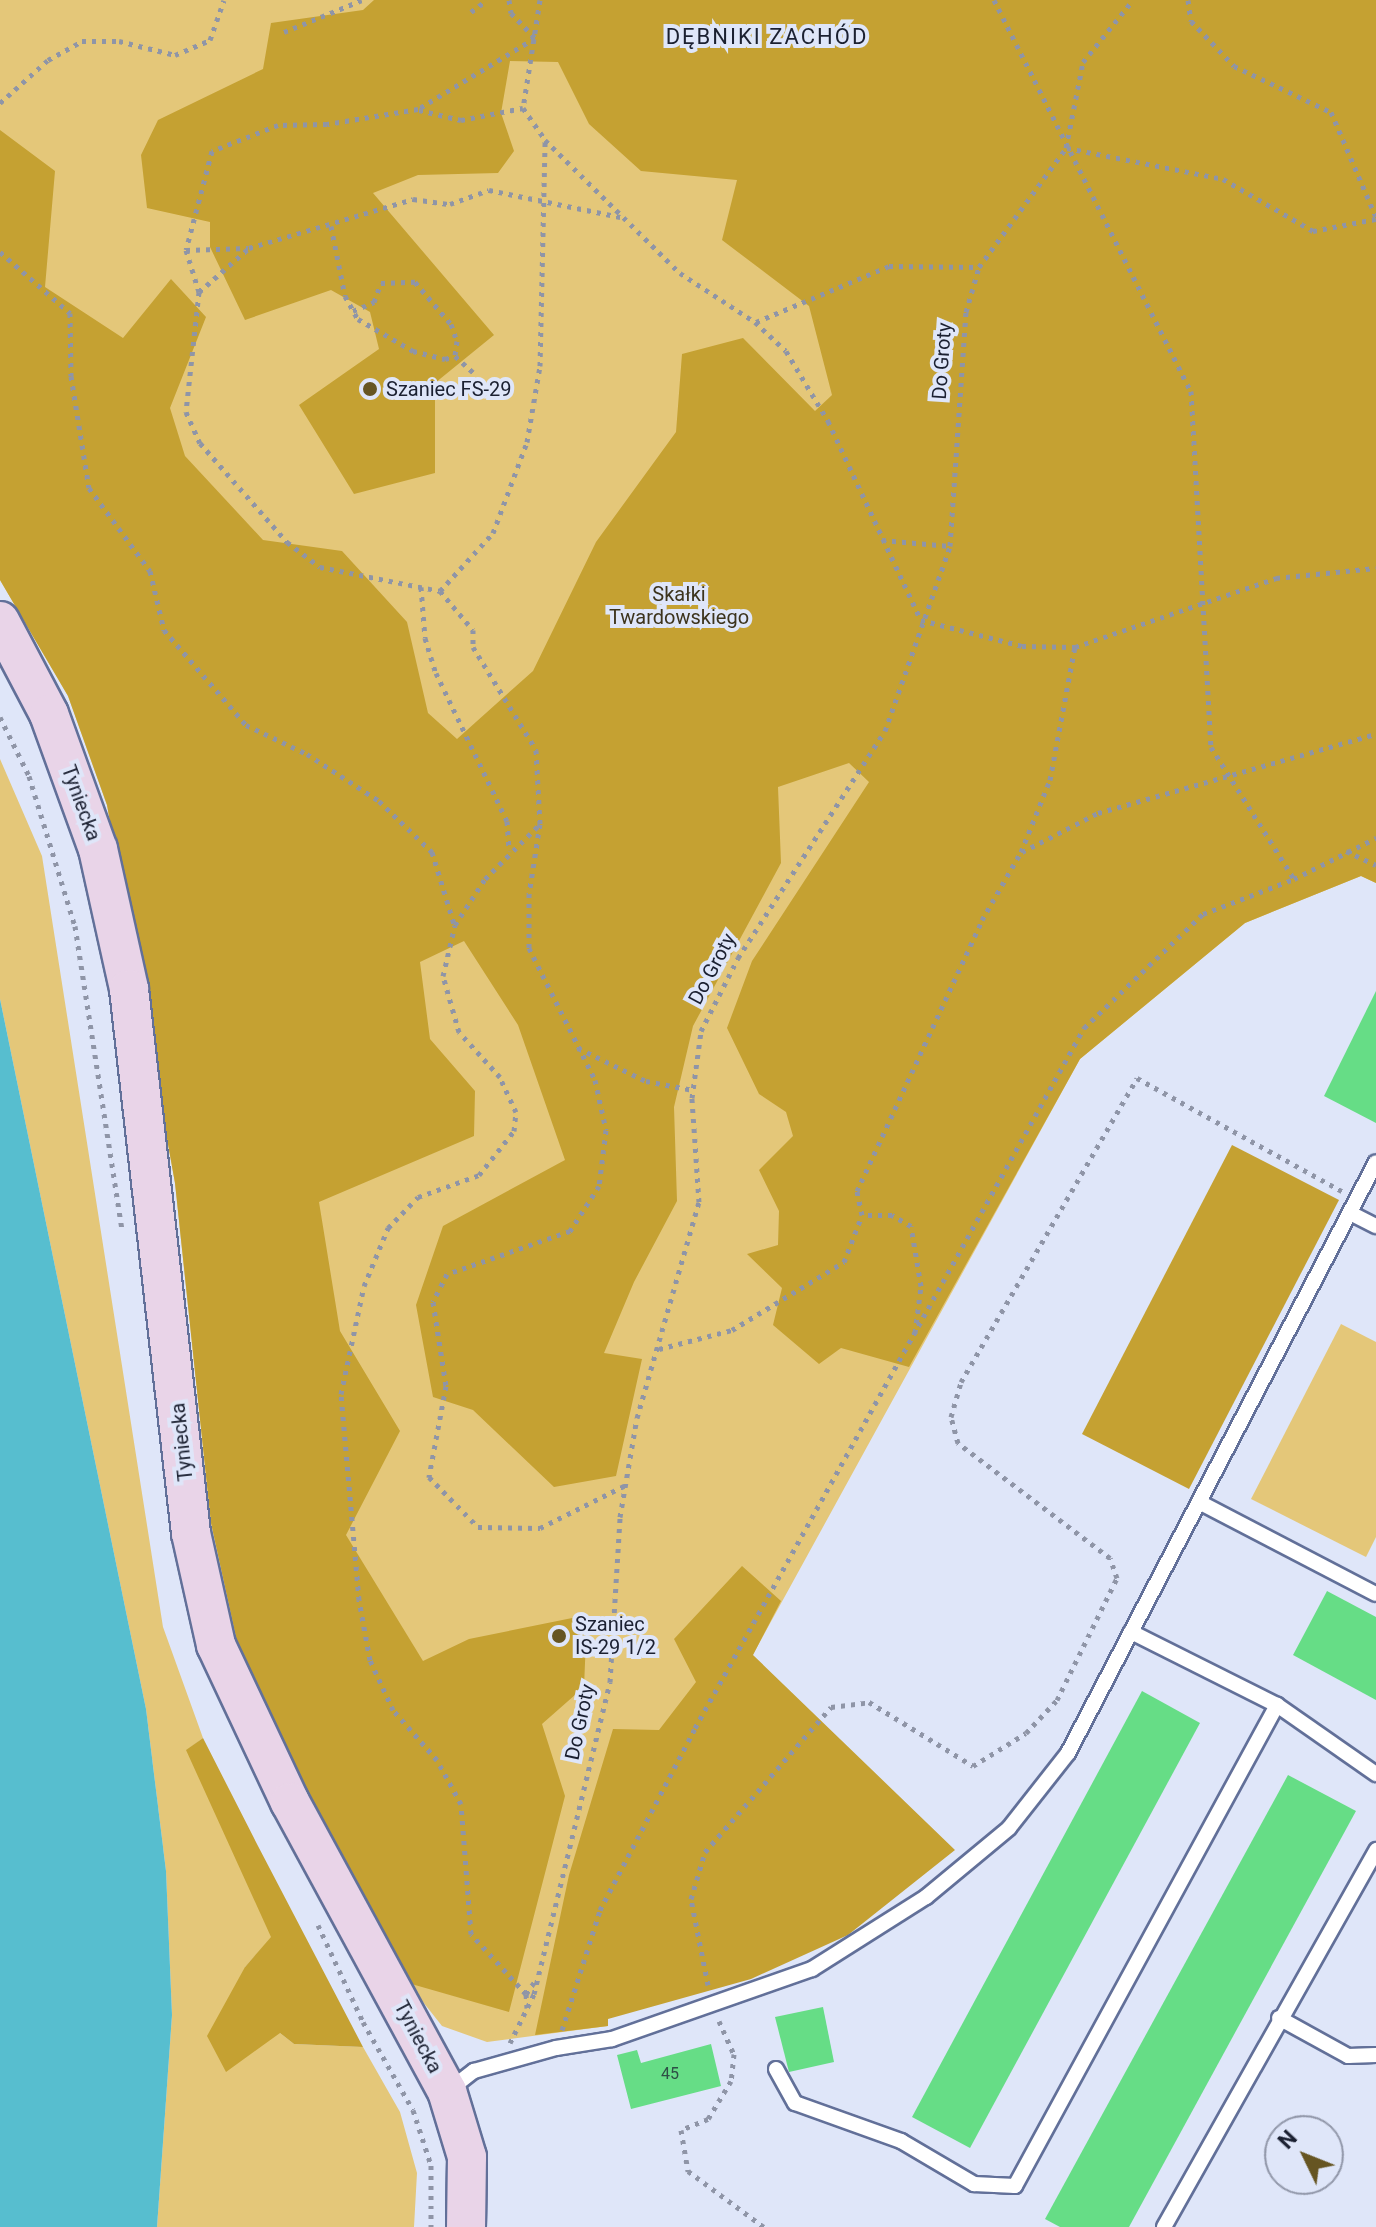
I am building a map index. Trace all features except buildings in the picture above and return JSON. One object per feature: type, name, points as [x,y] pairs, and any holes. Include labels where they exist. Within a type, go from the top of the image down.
[{"type":"street","name":"Tyniecka","points":[[0,621],[49,714],[98,849],[129,989],[191,1533],[216,1645],[290,1802],[447,2091],[467,2157],[466,2227]]},
{"type":"lane","points":[[447,2091],[474,2071],[556,2048],[612,2039],[812,1969],[926,1897],[1009,1828],[1068,1753],[1376,1162]]},
{"type":"lane","points":[[1350,1213],[1376,1226]]},
{"type":"lane","points":[[1199,1502],[1376,1594]]},
{"type":"lane","points":[[1131,1632],[1277,1705],[1376,1774]]},
{"type":"lane","points":[[776,2069],[795,2103],[901,2141],[974,2184],[1015,2186],[1277,1705]]},
{"type":"lane","points":[[1164,2227],[1376,1850]]},
{"type":"lane","points":[[1279,2018],[1348,2056],[1376,2055]]},
{"type":"path","points":[[0,103],[48,60],[82,41],[119,41],[175,55],[210,40],[224,0]]},
{"type":"path","points":[[284,32],[362,0]]},
{"type":"path","points":[[471,12],[487,0]]},
{"type":"path","points":[[509,0],[511,13],[535,38]]},
{"type":"path","points":[[540,0],[523,108],[545,140],[680,273],[755,322],[786,351],[828,421],[921,620],[1022,646],[1075,647],[1276,578],[1376,568]]},
{"type":"path","points":[[994,0],[1191,391],[1211,747],[1294,879]]},
{"type":"path","name":"Do Groty","points":[[516,2030],[538,1976],[610,1682],[626,1485],[637,1418],[699,1202],[693,1090],[701,1031],[738,958],[885,731],[921,620],[950,546],[966,312],[979,267],[1066,148],[1083,62],[1133,0]]},
{"type":"path","points":[[1066,148],[1223,179],[1313,231],[1376,218],[1331,112],[1234,66],[1191,21],[1188,0]]},
{"type":"path","points":[[535,38],[418,109],[327,124],[278,125],[212,151],[186,250],[199,292],[185,387],[186,412],[200,443],[287,542],[320,567],[440,591],[473,630],[473,647],[536,750],[540,824],[529,894],[529,948],[595,1080],[606,1130],[599,1186],[570,1231],[447,1274],[433,1302],[446,1386],[429,1477],[478,1527],[540,1528],[626,1485]]},
{"type":"path","points":[[418,109],[461,120],[523,108]]},
{"type":"path","points":[[440,591],[493,533],[527,442],[540,366],[545,140]]},
{"type":"path","points":[[186,250],[249,248],[413,199],[450,204],[489,190],[621,218]]},
{"type":"path","points":[[331,226],[345,296],[358,319],[413,351],[445,359],[455,356]]},
{"type":"path","points":[[199,292],[249,248]]},
{"type":"path","points":[[0,252],[70,313],[71,376],[89,488],[150,571],[164,630],[246,725],[307,754],[379,801],[432,852],[455,925]]},
{"type":"path","points":[[755,322],[889,266],[979,267]]},
{"type":"path","points":[[353,311],[374,302],[381,283],[415,282],[451,324],[455,356],[475,374]]},
{"type":"path","points":[[882,540],[950,546]]},
{"type":"path","points":[[421,587],[425,638],[436,673],[507,821],[509,851]]},
{"type":"path","points":[[658,1349],[732,1330],[844,1262],[862,1215],[857,1191],[982,920],[1021,852],[1050,780],[1075,647]]},
{"type":"path","points":[[1021,852],[1098,813],[1376,734]]},
{"type":"path","points":[[526,1994],[471,1934],[461,1804],[437,1760],[393,1710],[370,1660],[359,1600],[341,1394],[360,1299],[388,1228],[418,1197],[479,1175],[514,1131],[516,1112],[500,1077],[459,1032],[443,976],[455,925],[509,851],[540,824]]},
{"type":"path","points":[[556,2048],[600,1910],[695,1728],[915,1339],[1084,1028],[1203,914],[1294,879],[1376,838]]},
{"type":"path","points":[[1345,851],[1376,865]]},
{"type":"path","points":[[577,1047],[646,1081],[693,1090]]},
{"type":"path","points":[[764,2227],[688,2171],[681,2130],[708,2119],[731,2081],[734,2054],[712,2004],[691,1899],[705,1852],[831,1707],[869,1702],[973,1766],[1026,1733],[1057,1700],[1117,1578],[1110,1558],[958,1443],[951,1417],[961,1382],[1137,1078],[1343,1191]]},
{"type":"path","points":[[862,1215],[892,1215],[911,1226],[921,1286],[915,1339]]},
{"type":"path","points":[[527,2009],[526,1994],[538,1976]]},
{"type":"green space","name":"Skałki Twardowskiego","points":[[0,0],[1376,0],[1376,883],[1361,876],[1245,923],[1080,1059],[594,1944],[608,2026],[487,2042],[442,2026],[408,1983],[269,1722],[238,1646],[211,1523],[175,1183],[107,805],[68,696],[0,580]]},
{"type":"green space","name":"Skałki Twardowskiego","points":[[374,0],[1376,0],[1376,883],[1361,876],[1245,923],[1080,1059],[909,1367],[841,1348],[819,1364],[773,1325],[782,1288],[747,1254],[778,1245],[779,1211],[759,1170],[793,1136],[786,1112],[759,1094],[727,1028],[752,961],[869,782],[849,763],[778,787],[781,863],[693,1026],[674,1107],[677,1201],[634,1282],[604,1353],[642,1359],[616,1476],[554,1487],[473,1410],[433,1397],[416,1305],[443,1226],[565,1160],[518,1025],[464,941],[420,962],[430,1039],[475,1091],[474,1136],[319,1202],[340,1331],[400,1431],[346,1535],[423,1661],[469,1639],[587,1615],[584,1687],[542,1724],[565,1796],[509,2012],[408,1983],[269,1722],[238,1646],[211,1523],[175,1183],[107,805],[68,696],[0,580],[0,130],[55,171],[45,287],[123,338],[171,279],[206,317],[170,408],[185,456],[263,540],[342,551],[407,622],[428,713],[457,739],[533,671],[596,542],[676,432],[682,354],[743,338],[815,411],[832,395],[809,306],[722,240],[737,180],[641,171],[589,124],[558,62],[510,61],[501,113],[514,151],[498,173],[418,175],[373,193],[494,335],[435,383],[435,473],[354,494],[299,405],[379,349],[370,312],[331,290],[245,320],[210,247],[210,222],[147,208],[141,155],[158,120],[263,69],[271,23],[363,10]]},
{"type":"green space","points":[[0,759],[42,856],[163,1627],[203,1738],[187,1750],[272,1937],[245,1967],[280,2033],[294,2044],[363,2047],[400,2112],[417,2173],[414,2227],[157,2227],[172,2015],[166,1871],[146,1709],[0,999]]},
{"type":"green space","points":[[1232,1145],[1339,1200],[1189,1489],[1082,1434]]},
{"type":"green space","points":[[1341,1324],[1376,1342],[1376,1537],[1366,1557],[1251,1499]]},
{"type":"green space","points":[[742,1566],[781,1601],[753,1655],[955,1850],[848,1935],[751,1979],[608,2019],[608,2026],[535,2035],[569,1875],[613,1729],[659,1730],[696,1682],[674,1639]]},
{"type":"green space","points":[[203,1738],[363,2047],[294,2044],[280,2033],[226,2072],[207,2036],[245,1967],[271,1937],[186,1750]]},
{"type":"water","points":[[0,999],[146,1709],[166,1871],[172,2015],[157,2227],[0,2227]]},
{"type":"place","name":"Szaniec FS-29","points":[[370,389]]},
{"type":"place","name":"Szaniec IS-29 1/2","points":[[559,1636]]},
{"type":"district","name":"DĘBNIKI ZACHÓD","points":[[767,37]]}]
